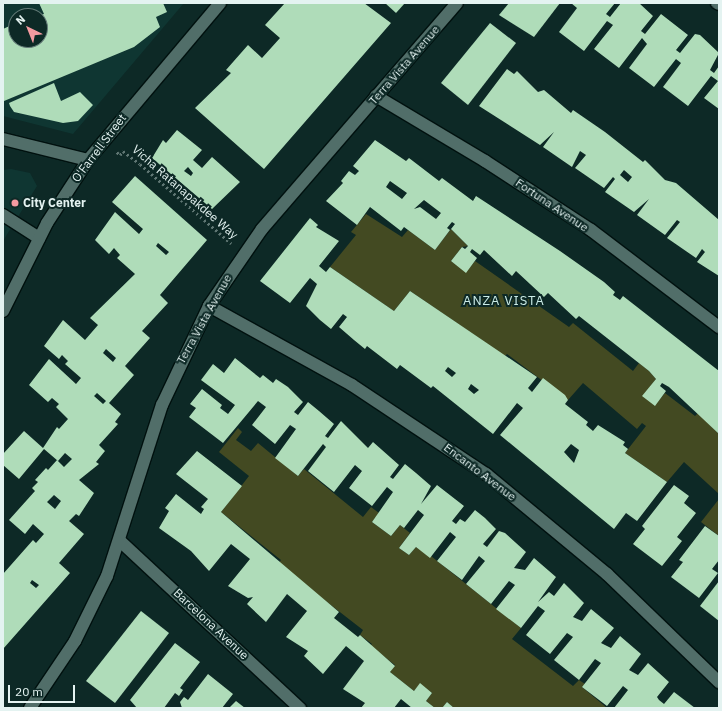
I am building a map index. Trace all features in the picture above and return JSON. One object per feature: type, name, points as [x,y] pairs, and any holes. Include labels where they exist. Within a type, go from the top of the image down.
[{"type":"street","name":"O'Farrell Street","points":[[3,311],[39,238],[88,160],[220,3]]},
{"type":"street","name":"Terra Vista Avenue","points":[[30,708],[75,641],[120,541],[162,405],[209,306],[243,254],[376,96],[457,3]]},
{"type":"street","name":"Fortuna Avenue","points":[[376,96],[485,161],[591,230],[719,327]]},
{"type":"street","points":[[3,139],[88,160]]},
{"type":"street","points":[[3,215],[39,238]]},
{"type":"street","name":"Encanto Avenue","points":[[209,306],[352,385],[486,474],[607,574],[719,682]]},
{"type":"street","name":"Barcelona Avenue","points":[[120,541],[300,708]]},
{"type":"path","name":"Vicha Ratanapakdee Way","points":[[116,152],[120,155],[124,151],[243,254]]},
{"type":"shaded area","points":[[3,3],[184,3],[73,134],[3,116]]},
{"type":"shaded area","name":"City Center","points":[[11,169],[30,173],[37,186],[3,241],[3,170]]},
{"type":"green space","points":[[366,214],[402,237],[408,230],[435,250],[451,229],[468,246],[462,247],[451,261],[466,272],[475,261],[569,327],[573,323],[633,371],[639,363],[656,379],[643,396],[655,405],[665,393],[695,416],[698,413],[719,434],[719,494],[684,462],[667,482],[625,453],[646,426],[642,423],[637,429],[583,383],[568,400],[507,354],[505,356],[410,291],[394,311],[330,267],[356,235],[351,232]]},
{"type":"green space","points":[[238,428],[242,432],[236,440],[251,451],[258,443],[298,476],[304,469],[363,517],[371,507],[379,513],[372,522],[391,536],[400,525],[410,533],[399,548],[409,555],[416,547],[431,556],[521,628],[512,639],[573,686],[579,680],[585,684],[582,687],[607,708],[454,708],[447,702],[442,708],[435,708],[426,701],[432,693],[420,684],[414,691],[390,672],[395,665],[370,646],[372,644],[360,635],[363,630],[278,564],[281,560],[221,512],[249,476],[219,452]]},
{"type":"green space","points":[[719,499],[719,536],[701,522]]},
{"type":"building","points":[[39,3],[163,3],[167,12],[156,17],[160,27],[134,47],[4,101],[3,29],[8,27],[8,48],[48,48],[48,8],[41,8]]},
{"type":"building","points":[[285,3],[364,3],[391,23],[264,169],[195,108],[231,73],[226,70],[248,45],[262,58],[280,38],[265,25]]},
{"type":"building","points":[[385,3],[405,3],[396,13]]},
{"type":"building","points":[[509,3],[560,3],[534,37],[499,15]]},
{"type":"building","points":[[571,3],[615,3],[606,14],[610,17],[621,3],[639,3],[653,16],[641,31],[645,34],[661,14],[688,35],[676,50],[680,53],[695,34],[700,35],[719,53],[710,70],[714,73],[719,66],[719,109],[704,98],[718,81],[711,76],[688,106],[663,87],[681,63],[676,59],[654,87],[629,68],[647,44],[642,38],[619,68],[594,49],[613,25],[607,21],[584,51],[559,32],[577,8]]},
{"type":"building","points":[[490,23],[516,43],[468,105],[441,83]]},
{"type":"building","points":[[507,69],[514,74],[517,71],[538,92],[544,90],[571,113],[573,110],[605,132],[643,162],[645,160],[665,180],[676,183],[719,220],[719,276],[697,262],[705,252],[702,249],[696,258],[667,238],[680,222],[677,220],[665,235],[637,215],[649,199],[634,212],[605,192],[615,179],[613,177],[604,188],[575,168],[586,155],[580,151],[572,167],[543,147],[554,132],[540,145],[479,106]],"holes":[[[624,170],[632,177],[628,182],[620,175]]]},
{"type":"building","points":[[54,83],[61,101],[80,92],[93,105],[78,121],[63,123],[14,112],[10,106],[9,103]]},
{"type":"building","points":[[177,130],[202,150],[193,160],[202,168],[212,157],[240,182],[212,209],[152,158],[163,140],[166,143]],"holes":[[[188,167],[193,173],[191,176],[184,171]]]},
{"type":"building","points":[[375,140],[406,161],[409,158],[439,181],[442,178],[473,201],[476,196],[604,282],[615,292],[613,295],[620,300],[623,296],[719,371],[719,434],[669,387],[662,383],[660,386],[666,391],[655,406],[642,396],[656,379],[649,371],[579,316],[576,319],[548,293],[544,297],[516,271],[512,276],[484,250],[480,255],[472,249],[470,252],[477,258],[466,273],[451,261],[462,247],[465,249],[468,246],[451,229],[455,224],[452,222],[447,228],[450,230],[435,250],[404,227],[401,231],[370,207],[357,225],[326,201],[343,183],[341,181],[349,171],[355,175],[359,171],[353,166]],"holes":[[[390,181],[407,193],[402,199],[386,187]],[[424,200],[441,213],[436,219],[420,207],[414,209]]]},
{"type":"building","points":[[135,176],[207,240],[160,295],[168,303],[142,331],[150,338],[125,366],[134,375],[109,403],[121,414],[115,422],[118,424],[99,445],[105,451],[96,462],[99,464],[79,480],[94,493],[79,516],[76,514],[69,521],[84,534],[59,563],[70,573],[3,649],[3,574],[33,540],[36,543],[44,534],[33,524],[25,534],[9,520],[35,491],[32,488],[38,482],[35,480],[46,468],[48,470],[57,460],[44,449],[19,479],[3,465],[3,454],[24,431],[43,448],[57,427],[59,429],[68,419],[56,407],[59,404],[52,398],[48,402],[29,385],[49,359],[76,384],[81,378],[65,364],[68,361],[62,355],[59,359],[44,346],[63,320],[85,340],[98,325],[90,318],[135,274],[117,258],[120,255],[114,248],[109,254],[95,240],[115,212],[139,234],[143,229],[112,202]],"holes":[[[158,243],[169,252],[166,255],[156,246]],[[106,349],[116,358],[113,362],[103,353]],[[97,393],[106,401],[103,404],[94,396]],[[65,453],[72,459],[64,467],[58,461]],[[54,495],[61,501],[55,509],[47,502]],[[32,580],[39,585],[36,588],[30,583]]]},
{"type":"building","points":[[310,218],[318,225],[316,227],[339,241],[319,266],[326,272],[330,267],[394,311],[410,291],[537,377],[528,388],[532,392],[543,378],[565,395],[568,400],[565,404],[588,422],[586,425],[593,431],[598,425],[625,442],[623,445],[628,449],[625,453],[667,482],[637,521],[626,513],[614,529],[500,435],[523,408],[517,403],[493,434],[433,386],[431,388],[400,365],[397,369],[367,346],[365,349],[339,327],[347,317],[343,314],[331,329],[320,320],[306,306],[317,284],[310,278],[290,303],[260,281]],"holes":[[[448,367],[456,373],[452,377],[445,371]],[[471,384],[479,390],[474,394],[468,389]],[[571,444],[579,450],[574,463],[564,452]]]},
{"type":"building","points":[[235,358],[260,378],[263,375],[273,383],[276,379],[288,387],[303,402],[294,412],[298,415],[308,402],[319,411],[334,424],[325,436],[328,438],[341,421],[368,448],[373,442],[399,465],[390,477],[393,479],[405,464],[431,486],[421,504],[437,485],[464,506],[452,521],[456,524],[460,519],[465,522],[475,510],[496,529],[483,544],[487,547],[499,531],[505,533],[526,552],[514,568],[525,570],[534,558],[556,577],[538,602],[549,592],[554,596],[564,583],[584,603],[573,617],[582,621],[591,609],[614,628],[601,643],[611,648],[620,636],[641,654],[629,670],[638,675],[648,663],[669,682],[657,697],[659,700],[664,704],[674,692],[695,708],[614,708],[628,690],[623,686],[607,706],[582,687],[601,663],[595,659],[579,680],[554,660],[573,637],[567,633],[550,654],[526,635],[545,611],[538,606],[521,628],[496,609],[515,585],[509,581],[491,604],[466,584],[485,561],[479,556],[462,580],[437,561],[456,537],[450,532],[430,558],[416,547],[409,555],[399,548],[424,515],[418,510],[404,528],[400,525],[391,536],[372,522],[393,492],[387,487],[372,506],[349,488],[362,471],[355,465],[334,492],[308,471],[326,447],[323,444],[298,476],[275,458],[296,429],[290,425],[275,444],[252,425],[266,407],[258,401],[223,443],[189,417],[196,408],[190,404],[202,389],[222,405],[220,408],[228,414],[235,405],[201,380],[213,364],[224,373]]},
{"type":"building","points":[[197,451],[242,486],[221,512],[339,612],[334,618],[358,637],[360,635],[395,666],[390,672],[414,691],[420,683],[432,693],[426,701],[435,708],[412,708],[401,699],[394,708],[361,708],[365,703],[343,689],[364,661],[346,646],[323,674],[304,656],[308,651],[286,637],[307,611],[287,594],[266,622],[247,604],[253,597],[248,598],[228,586],[250,559],[231,544],[209,571],[191,551],[159,528],[169,511],[165,508],[176,494],[201,514],[204,509],[201,507],[208,499],[176,474]]},
{"type":"building","points":[[674,485],[689,496],[684,503],[696,513],[677,537],[682,541],[662,566],[633,544],[645,529],[642,526]]},
{"type":"building","points":[[705,526],[719,536],[719,560],[712,569],[718,573],[699,598],[671,577],[683,562],[679,560]]},
{"type":"building","points":[[719,581],[719,621],[700,606]]},
{"type":"building","points":[[141,611],[169,633],[115,703],[86,681]]},
{"type":"building","points":[[175,643],[200,662],[180,688],[183,690],[179,696],[175,693],[164,708],[137,708],[130,700]]},
{"type":"building","points":[[208,674],[233,694],[222,708],[182,708],[180,702],[184,697],[188,700]]},
{"type":"building","points":[[236,701],[245,708],[229,708]]},
{"type":"building","points":[[447,702],[454,708],[442,708]]},
{"type":"place","name":"City Center","points":[[15,203]]},
{"type":"district","name":"ANZA VISTA","points":[[504,301]]}]
